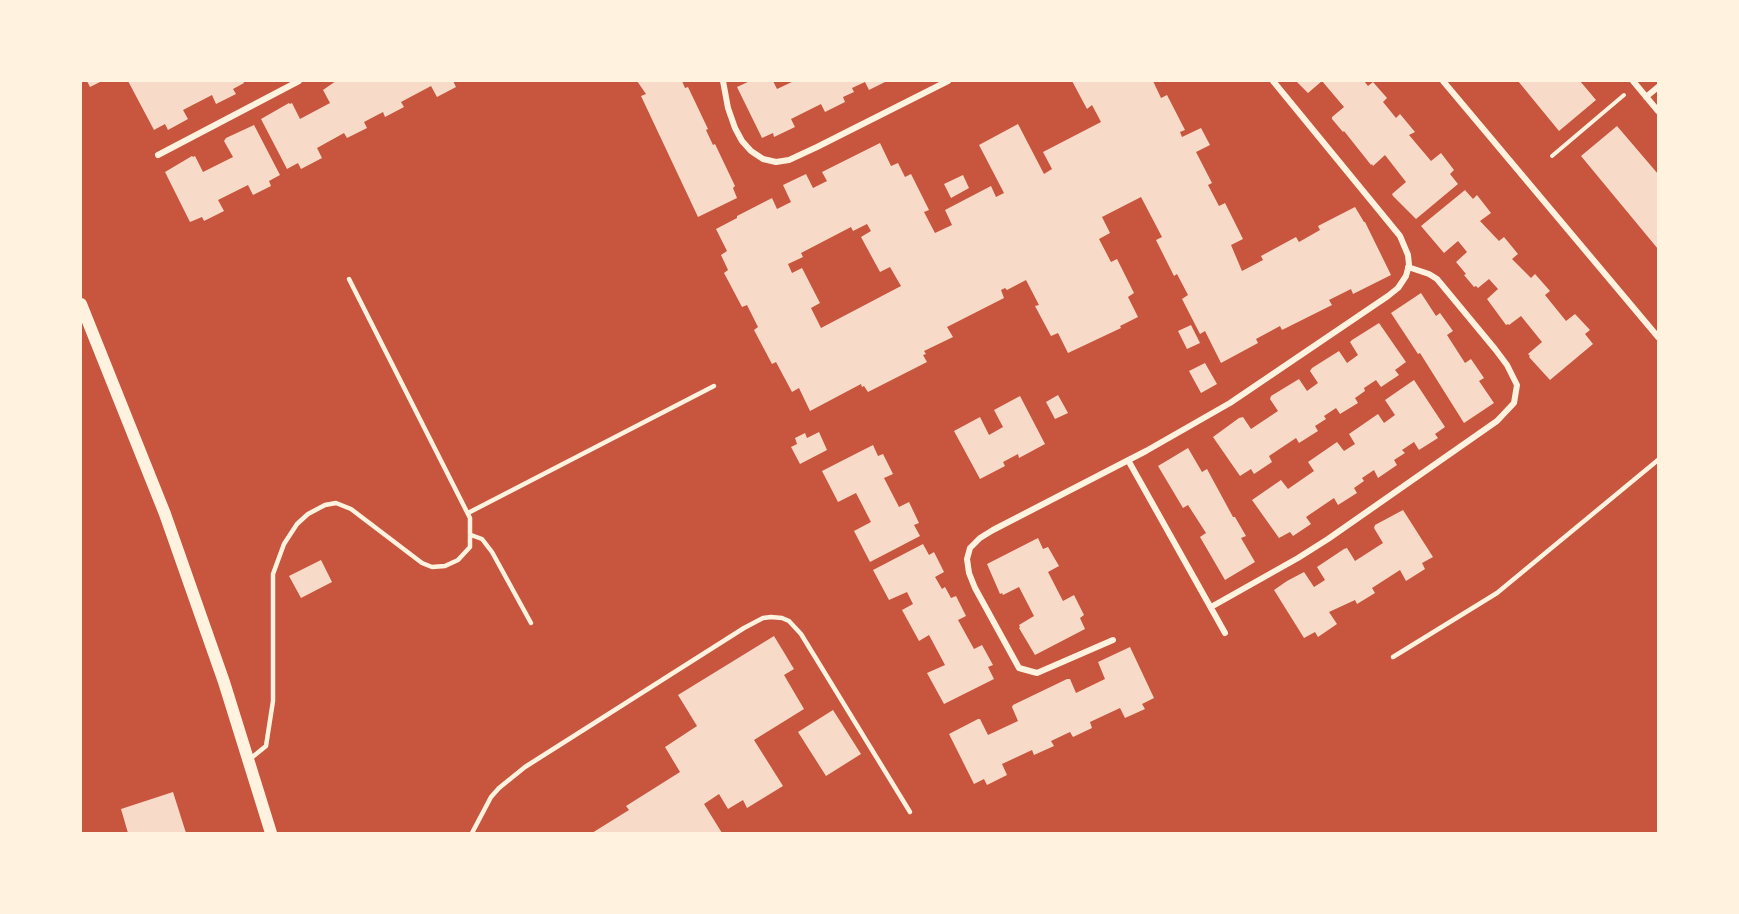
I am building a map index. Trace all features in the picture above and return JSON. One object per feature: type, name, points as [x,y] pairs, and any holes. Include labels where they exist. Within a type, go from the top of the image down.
[{"type":"main road","points":[[81,304],[165,514],[224,682],[271,833]]},
{"type":"street","points":[[158,155],[299,81]]},
{"type":"street","points":[[723,81],[728,108],[742,141],[763,159],[776,162],[789,160],[948,81]]},
{"type":"street","points":[[1113,639],[1038,673],[1019,668],[975,588],[969,573],[970,548],[993,530],[1128,460],[1230,403],[1388,296],[1398,288],[1406,276],[1408,255],[1400,236],[1273,81]]},
{"type":"street","points":[[1443,81],[1658,337]]},
{"type":"street","points":[[1634,83],[1658,111]]},
{"type":"street","points":[[1646,97],[1658,87]]},
{"type":"street","points":[[1211,607],[1328,539],[1497,421],[1514,404],[1517,385],[1507,365],[1495,349],[1437,279],[1408,267]]},
{"type":"street","points":[[1128,460],[1225,633]]},
{"type":"lane","points":[[248,761],[266,747],[273,701],[273,574],[284,544],[297,524],[308,514],[325,505],[336,503],[351,510],[422,563],[432,567],[445,566],[458,560],[470,547],[468,513],[444,470],[350,279]]},
{"type":"lane","points":[[468,513],[714,386]]},
{"type":"lane","points":[[1393,657],[1497,593],[1658,460]]},
{"type":"lane","points":[[471,535],[482,539],[492,552],[531,623]]},
{"type":"lane","points":[[472,833],[491,797],[525,767],[744,628],[763,618],[771,617],[789,621],[801,634],[910,812]]},
{"type":"path","points":[[1552,156],[1634,83]]},
{"type":"building","points":[[87,81],[102,81],[90,87]]},
{"type":"building","points":[[128,81],[243,81],[244,83],[233,89],[236,94],[216,104],[212,95],[183,110],[188,119],[168,130],[165,124],[154,130]]},
{"type":"building","points":[[336,81],[453,81],[456,87],[437,97],[431,86],[401,102],[404,107],[385,117],[383,112],[364,122],[367,128],[347,138],[344,133],[317,148],[322,158],[301,169],[298,163],[287,169],[261,119],[292,103],[300,119],[330,103],[323,90]]},
{"type":"building","points":[[637,81],[682,81],[685,88],[688,87],[713,145],[715,144],[735,186],[733,188],[737,198],[698,217],[641,96],[646,94]]},
{"type":"building","points":[[750,81],[773,81],[777,89],[794,81],[887,81],[869,90],[865,82],[852,88],[854,92],[843,97],[845,102],[825,112],[821,104],[791,119],[795,127],[774,137],[773,133],[762,138],[737,87]]},
{"type":"building","points":[[1072,81],[1153,81],[1161,98],[1167,95],[1185,130],[1180,132],[1182,137],[1201,128],[1210,145],[1196,152],[1212,183],[1208,185],[1219,206],[1225,203],[1243,239],[1231,245],[1242,271],[1263,260],[1261,256],[1296,237],[1299,242],[1320,230],[1318,226],[1355,207],[1365,222],[1391,275],[1353,294],[1351,289],[1329,300],[1332,305],[1282,330],[1280,326],[1256,339],[1258,343],[1221,363],[1205,331],[1200,334],[1182,299],[1188,295],[1177,274],[1174,276],[1156,240],[1162,237],[1141,197],[1102,217],[1110,233],[1099,239],[1111,262],[1117,259],[1134,293],[1128,297],[1138,317],[1120,326],[1121,328],[1068,353],[1058,333],[1051,336],[1035,306],[1039,305],[1026,280],[1007,290],[1005,288],[1001,290],[1004,298],[947,327],[953,337],[924,351],[926,354],[923,355],[927,362],[868,392],[861,384],[810,411],[799,388],[792,392],[776,362],[772,364],[754,330],[758,327],[747,305],[742,307],[724,273],[728,270],[721,255],[727,251],[716,229],[772,198],[777,209],[791,202],[783,185],[806,174],[813,188],[827,181],[822,172],[880,143],[891,166],[898,163],[905,177],[911,174],[929,210],[924,212],[935,233],[952,225],[945,210],[991,186],[996,197],[1004,193],[979,145],[1018,124],[1044,174],[1052,169],[1043,152],[1101,122],[1092,105],[1087,109]],"holes":[[[867,224],[871,231],[861,237],[880,272],[890,267],[901,286],[821,328],[811,308],[820,303],[802,268],[792,273],[788,264],[803,257],[801,253],[851,227],[853,231]]]},
{"type":"building","points":[[1296,81],[1322,81],[1308,93]]},
{"type":"building","points":[[1322,81],[1364,81],[1368,86],[1373,82],[1387,98],[1383,102],[1396,118],[1400,114],[1415,132],[1409,135],[1431,161],[1441,153],[1454,170],[1450,174],[1458,184],[1416,219],[1392,194],[1406,182],[1385,155],[1373,166],[1371,165],[1332,119],[1344,107]]},
{"type":"building","points":[[1518,81],[1580,81],[1596,100],[1559,131]]},
{"type":"building","points":[[254,125],[280,175],[269,181],[271,186],[253,195],[248,185],[218,200],[224,211],[204,221],[202,217],[190,222],[165,172],[192,156],[195,156],[203,172],[233,157],[224,141]]},
{"type":"building","points":[[1617,126],[1658,174],[1658,249],[1581,156]]},
{"type":"building","points":[[963,175],[969,188],[951,198],[944,184]]},
{"type":"building","points":[[1465,190],[1473,199],[1477,195],[1491,213],[1480,221],[1499,241],[1504,237],[1518,254],[1512,259],[1531,278],[1535,274],[1550,291],[1545,295],[1566,321],[1575,314],[1590,330],[1585,334],[1593,344],[1550,380],[1529,357],[1528,354],[1542,342],[1521,316],[1506,325],[1487,299],[1498,289],[1489,279],[1478,288],[1474,287],[1456,262],[1467,252],[1458,241],[1444,253],[1421,226]]},
{"type":"building","points":[[1421,293],[1436,316],[1440,313],[1453,331],[1447,335],[1465,363],[1471,359],[1484,378],[1479,381],[1494,403],[1464,423],[1420,353],[1418,354],[1391,313]]},
{"type":"building","points":[[1379,323],[1406,362],[1395,370],[1399,375],[1381,387],[1376,380],[1355,398],[1358,403],[1340,414],[1336,408],[1324,416],[1326,419],[1315,426],[1318,431],[1299,443],[1296,438],[1269,456],[1272,462],[1254,474],[1251,469],[1240,476],[1213,437],[1239,418],[1243,417],[1251,429],[1278,411],[1270,399],[1271,396],[1299,379],[1307,391],[1318,383],[1310,371],[1312,368],[1339,351],[1347,363],[1358,355],[1350,342]]},
{"type":"building","points":[[1191,325],[1200,343],[1187,349],[1178,331]]},
{"type":"building","points":[[1205,363],[1217,384],[1201,393],[1189,371]]},
{"type":"building","points":[[1414,380],[1445,427],[1435,434],[1438,438],[1419,450],[1414,442],[1402,450],[1405,453],[1394,460],[1397,465],[1378,478],[1374,470],[1362,478],[1364,481],[1354,488],[1357,493],[1338,505],[1334,498],[1306,517],[1311,524],[1293,536],[1290,532],[1279,538],[1252,500],[1281,480],[1288,489],[1314,471],[1308,462],[1337,442],[1344,451],[1355,444],[1349,434],[1378,414],[1384,423],[1395,415],[1385,400]]},
{"type":"building","points":[[1058,395],[1068,413],[1055,419],[1046,402]]},
{"type":"building","points":[[1020,396],[1045,444],[1019,458],[1018,454],[1003,462],[1005,466],[980,479],[954,431],[980,417],[989,435],[1003,427],[994,410]]},
{"type":"building","points":[[819,432],[827,450],[800,464],[791,447],[797,444],[795,438],[805,433],[807,438]]},
{"type":"building","points":[[873,445],[878,456],[883,454],[893,474],[884,478],[899,507],[909,502],[919,523],[914,525],[920,536],[870,562],[854,531],[871,522],[856,493],[838,502],[822,471]]},
{"type":"building","points":[[1188,448],[1202,472],[1207,469],[1246,536],[1241,538],[1255,562],[1225,580],[1200,537],[1206,533],[1188,505],[1183,508],[1158,466]]},
{"type":"building","points":[[1403,510],[1433,557],[1422,563],[1425,569],[1406,581],[1400,570],[1372,588],[1375,593],[1357,604],[1355,600],[1329,612],[1337,624],[1318,637],[1315,632],[1304,638],[1274,590],[1304,572],[1314,587],[1325,580],[1317,567],[1344,549],[1347,548],[1355,561],[1383,543],[1374,528],[1375,525]]},
{"type":"building","points":[[1038,538],[1043,549],[1048,547],[1059,566],[1048,572],[1063,601],[1074,595],[1084,615],[1080,618],[1085,629],[1035,655],[1019,628],[1019,625],[1034,616],[1019,587],[1003,595],[1000,594],[987,564]]},
{"type":"building","points":[[923,544],[929,555],[934,552],[944,572],[935,577],[942,589],[945,587],[951,598],[956,596],[966,616],[958,620],[974,649],[982,645],[993,665],[988,667],[994,679],[944,704],[927,673],[945,665],[929,635],[919,641],[902,610],[913,604],[907,592],[889,600],[873,570]]},
{"type":"building","points":[[321,560],[332,582],[301,598],[289,576]]},
{"type":"building","points":[[774,636],[794,669],[784,675],[804,709],[754,740],[783,786],[747,808],[743,800],[728,809],[719,794],[704,804],[722,833],[592,833],[629,810],[626,806],[680,772],[665,747],[697,726],[678,695]]},
{"type":"building","points":[[1130,647],[1154,698],[1142,704],[1145,709],[1125,718],[1120,708],[1090,722],[1092,728],[1073,737],[1070,732],[1051,741],[1054,746],[1034,755],[1032,750],[1002,764],[1007,775],[987,785],[984,779],[974,784],[949,734],[978,719],[988,735],[1018,721],[1013,705],[1067,679],[1070,679],[1076,693],[1105,679],[1098,662]]},
{"type":"building","points":[[833,710],[861,754],[826,776],[798,732]]},
{"type":"building","points":[[173,792],[186,833],[128,833],[121,809]]}]
